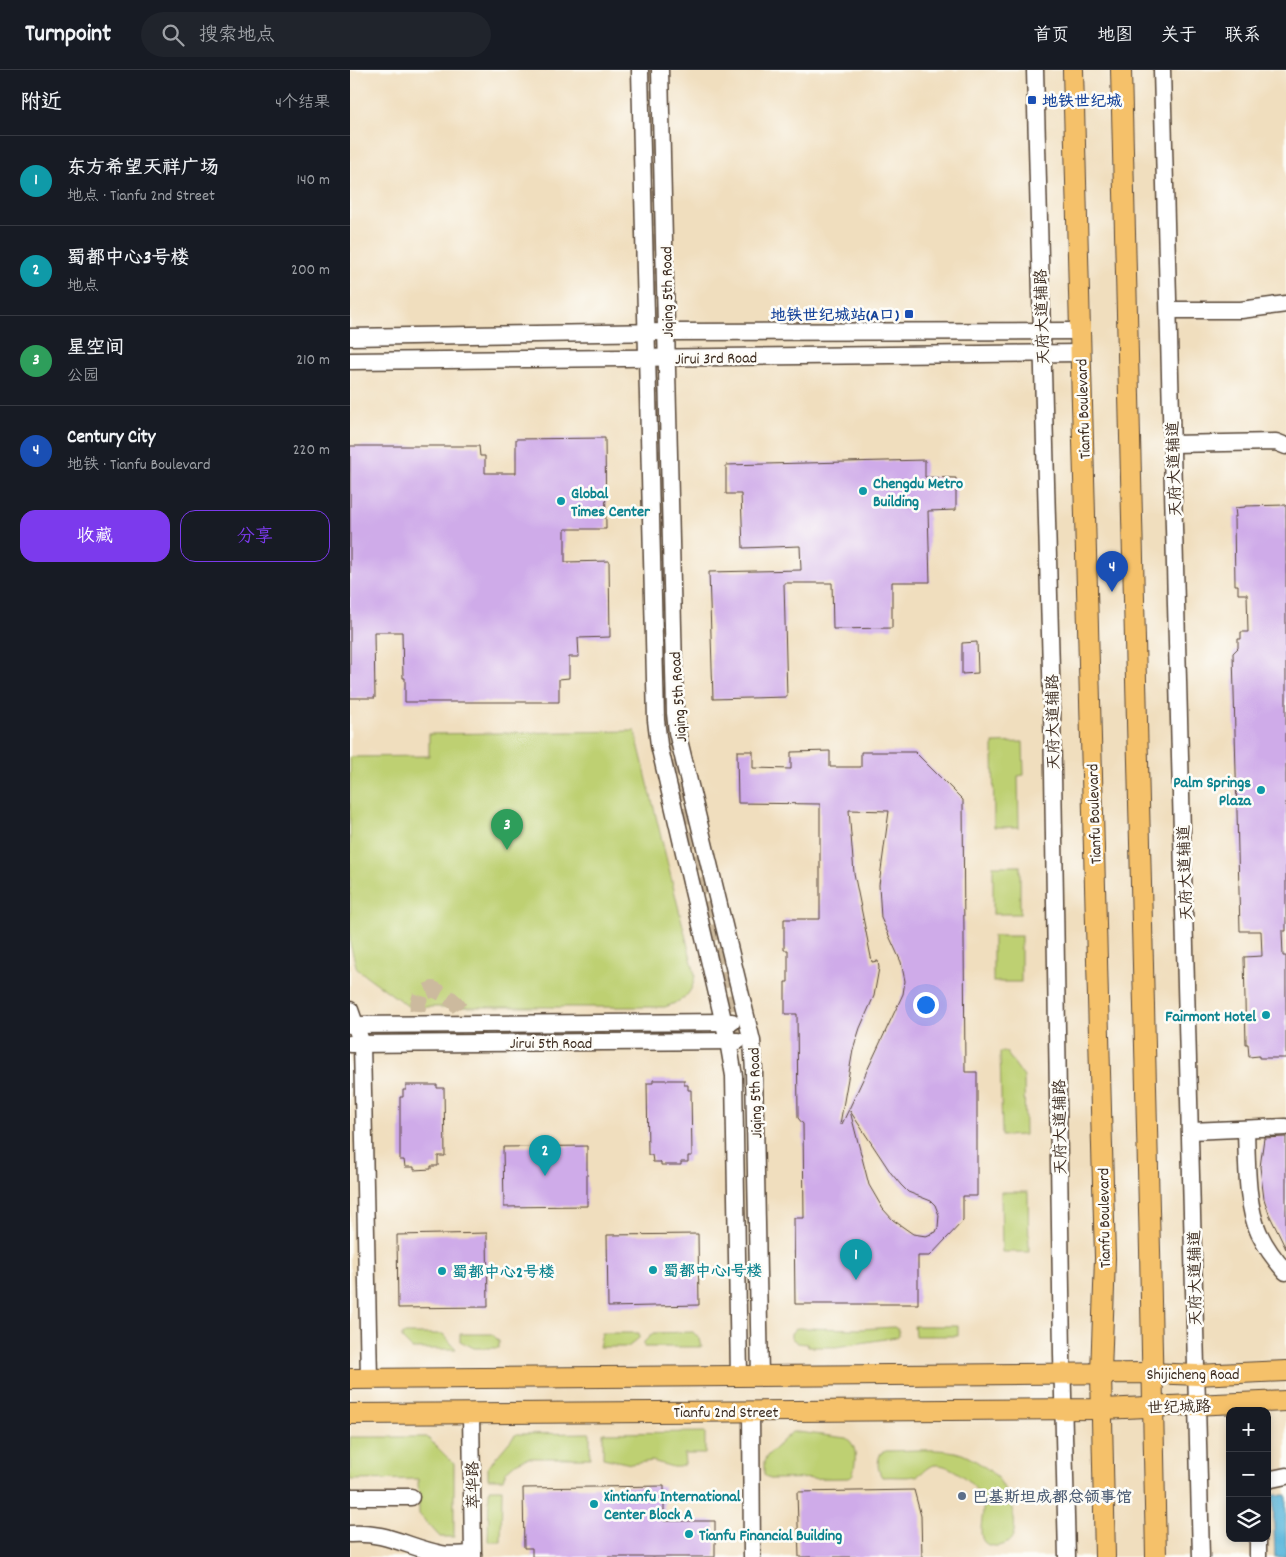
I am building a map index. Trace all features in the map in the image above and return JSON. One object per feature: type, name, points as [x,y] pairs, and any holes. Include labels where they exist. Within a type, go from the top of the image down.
[{"type":"main road","name":"Tianfu Boulevard","points":[[1074,70],[1105,1258],[1101,1373],[1105,1557]]},
{"type":"main road","points":[[1121,70],[1156,1557]]},
{"type":"main road","name":"Shijicheng Road","points":[[1101,1373],[1197,1375],[1286,1371]]},
{"type":"main road","points":[[360,1379],[1101,1373]]},
{"type":"main road","name":"世纪城路","points":[[1102,1409],[1286,1401]]},
{"type":"main road","name":"Tianfu 2nd Street","points":[[350,1414],[1102,1409]]},
{"type":"street","name":"Jiqing 5th Road","points":[[640,70],[656,720],[659,744],[728,1041],[734,1076],[740,1376]]},
{"type":"street","name":"Jiqing 5th Road","points":[[660,70],[674,690],[677,732],[752,1041],[760,1376]]},
{"type":"street","name":"天府大道辅路","points":[[1035,70],[1052,708],[1063,1374]]},
{"type":"street","name":"天府大道辅道","points":[[1162,70],[1201,1557]]},
{"type":"street","points":[[1169,310],[1241,310],[1286,304]]},
{"type":"street","name":"Jirui 3rd Road","points":[[350,337],[666,332],[1080,331]]},
{"type":"street","name":"Jirui 3rd Road","points":[[350,361],[1081,353]]},
{"type":"street","points":[[1172,444],[1276,442],[1286,446]]},
{"type":"street","name":"Jirui 5th Road","points":[[352,1020],[463,1018],[747,1022]]},
{"type":"street","points":[[352,1020],[356,1044],[360,1379]]},
{"type":"street","name":"Jirui 5th Road","points":[[356,1044],[752,1041]]},
{"type":"street","points":[[1191,1131],[1286,1127]]},
{"type":"street","points":[[1246,1129],[1248,1174],[1258,1232],[1272,1256],[1286,1272]]},
{"type":"street","points":[[1063,1374],[1067,1557]]},
{"type":"street","points":[[751,1411],[752,1557]]},
{"type":"street","name":"萃华路","points":[[471,1413],[473,1556]]},
{"type":"street","points":[[1271,1479],[1286,1476]]},
{"type":"street","points":[[350,1497],[411,1497]]},
{"type":"street","points":[[350,1534],[364,1533],[385,1536],[442,1554],[473,1556]]},
{"type":"street","points":[[1258,1542],[1258,1557]]},
{"type":"green space","points":[[635,731],[695,975],[692,987],[686,996],[665,1007],[409,1007],[357,969],[350,944],[350,757],[429,756],[429,734]]},
{"type":"green space","points":[[1023,742],[1024,775],[1018,776],[1019,827],[994,827],[993,743]]},
{"type":"green space","points":[[993,866],[1020,866],[1020,914],[993,914]]},
{"type":"green space","points":[[993,936],[1021,936],[1021,982],[993,982]]},
{"type":"green space","points":[[1000,1052],[1006,1052],[1024,1077],[1025,1135],[1002,1136]]},
{"type":"green space","points":[[1001,1192],[1028,1192],[1029,1252],[1002,1252]]},
{"type":"green space","points":[[914,1326],[958,1326],[958,1336],[915,1336]]},
{"type":"green space","points":[[894,1327],[899,1330],[897,1337],[836,1347],[808,1347],[807,1344],[798,1343],[791,1338],[791,1333],[797,1328],[860,1329]]},
{"type":"green space","points":[[693,1332],[700,1339],[702,1347],[644,1347],[644,1342],[653,1333]]},
{"type":"green space","points":[[602,1333],[639,1333],[639,1338],[628,1347],[599,1347]]},
{"type":"green space","points":[[402,1334],[443,1334],[456,1349],[412,1349],[402,1339]]},
{"type":"green space","points":[[460,1334],[492,1334],[499,1341],[499,1348],[474,1348],[460,1341]]},
{"type":"green space","points":[[705,1432],[705,1454],[684,1454],[685,1464],[679,1467],[652,1461],[631,1464],[603,1458],[603,1433]]},
{"type":"green space","points":[[792,1432],[846,1438],[853,1445],[854,1449],[853,1474],[849,1478],[770,1479],[764,1475],[764,1462],[767,1456]]},
{"type":"green space","points":[[590,1433],[590,1458],[528,1458],[512,1466],[506,1472],[503,1479],[488,1479],[488,1467],[516,1434]]},
{"type":"green space","points":[[350,1437],[427,1437],[454,1464],[454,1537],[440,1537],[419,1514],[418,1479],[350,1480]]},
{"type":"green space","points":[[935,1450],[954,1452],[967,1456],[982,1465],[999,1480],[1008,1496],[1014,1518],[1012,1537],[1006,1543],[996,1546],[988,1545],[983,1541],[981,1535],[982,1499],[969,1482],[955,1471],[941,1465],[935,1465],[916,1476],[882,1477],[878,1468],[878,1462],[881,1453],[886,1451]]},
{"type":"green space","points":[[489,1489],[502,1489],[501,1542],[488,1542]]},
{"type":"water","points":[[1273,1495],[1286,1495],[1286,1557],[1275,1557]]},
{"type":"building","points":[[605,438],[606,529],[565,529],[565,562],[609,561],[610,637],[578,638],[579,657],[569,657],[569,678],[559,679],[559,702],[405,702],[402,632],[374,632],[375,698],[350,698],[350,446],[479,446],[480,456],[485,456],[485,473],[516,473],[516,439]]},
{"type":"building","points":[[925,460],[925,477],[956,478],[956,510],[928,511],[930,582],[892,582],[892,628],[833,629],[832,583],[784,583],[787,697],[713,699],[709,572],[801,570],[800,546],[743,548],[741,494],[726,494],[726,465]]},
{"type":"building","name":"Palm Springs Plaza","points":[[1286,505],[1286,931],[1282,931],[1283,956],[1286,956],[1286,1058],[1259,1058],[1259,1056],[1249,1057],[1248,1044],[1246,1044],[1244,957],[1262,956],[1261,931],[1240,931],[1233,653],[1238,648],[1238,639],[1241,639],[1241,632],[1248,632],[1247,594],[1238,594],[1238,585],[1235,585],[1234,517],[1236,517],[1235,508]]},
{"type":"building","points":[[977,642],[978,673],[962,674],[962,643]]},
{"type":"building","points":[[737,751],[753,751],[753,768],[791,769],[791,752],[830,751],[830,767],[861,767],[861,752],[915,752],[963,800],[965,1072],[977,1072],[977,1196],[963,1196],[963,1221],[930,1256],[918,1256],[918,1304],[795,1304],[794,1218],[804,1218],[803,1124],[798,1118],[797,1014],[785,1014],[788,950],[784,950],[784,919],[820,919],[820,804],[738,803]],"holes":[[[849,810],[889,811],[879,885],[881,918],[901,962],[905,981],[903,994],[842,1124],[840,1124],[853,1050],[874,996],[879,968],[878,961],[872,962],[854,873]],[[850,1111],[901,1185],[908,1192],[931,1201],[935,1205],[939,1215],[936,1232],[926,1236],[913,1234],[893,1220],[883,1209],[869,1185]]]},
{"type":"building","points":[[653,1080],[684,1080],[684,1085],[688,1085],[688,1090],[691,1090],[692,1156],[688,1156],[688,1162],[681,1162],[681,1165],[661,1165],[661,1162],[653,1162],[652,1155],[648,1155],[647,1083],[653,1083]]},
{"type":"building","points":[[406,1085],[437,1085],[437,1088],[444,1088],[445,1156],[438,1156],[438,1166],[431,1166],[431,1169],[414,1170],[414,1167],[405,1167],[404,1160],[400,1160],[400,1097],[403,1097],[403,1090],[406,1090]]},
{"type":"building","points":[[1286,1137],[1286,1249],[1264,1199],[1260,1167],[1264,1138]]},
{"type":"building","points":[[587,1146],[587,1206],[504,1207],[503,1147]]},
{"type":"building","name":"蜀都中心2号楼","points":[[487,1233],[488,1307],[398,1308],[397,1235]]},
{"type":"building","name":"蜀都中心1号楼","points":[[698,1234],[699,1305],[608,1307],[607,1235]]},
{"type":"building","name":"Xintianfu International Center Block A","points":[[664,1486],[664,1521],[715,1521],[715,1557],[532,1557],[532,1548],[524,1548],[523,1488]]},
{"type":"building","points":[[914,1490],[921,1516],[922,1557],[799,1557],[797,1492]]},
{"type":"tunnel","points":[[350,1035],[736,1032],[669,740],[665,710],[650,70]]},
{"type":"tunnel","points":[[416,1035],[418,1004],[421,994],[433,989],[442,993],[450,998],[462,1013]]},
{"type":"place","name":"地铁世纪城","points":[[1032,100]]},
{"type":"place","name":"地铁世纪城站(A口)","points":[[909,314]]},
{"type":"place","name":"Chengdu Metro Building","points":[[863,491]]},
{"type":"place","name":"Global Times Center","points":[[561,501]]},
{"type":"place","name":"Century City","points":[[1112,592]]},
{"type":"place","name":"Palm Springs Plaza","points":[[1261,790]]},
{"type":"place","name":"星空间","points":[[507,850]]},
{"type":"place","name":"Fairmont Hotel","points":[[1266,1015]]},
{"type":"place","name":"蜀都中心3号楼","points":[[545,1176]]},
{"type":"place","name":"蜀都中心1号楼","points":[[653,1270]]},
{"type":"place","name":"蜀都中心2号楼","points":[[442,1271]]},
{"type":"place","name":"东方希望天祥广场","points":[[856,1280]]},
{"type":"place","name":"巴基斯坦成都总领事馆","points":[[962,1496]]},
{"type":"place","name":"Xintianfu International Center Block A","points":[[594,1504]]},
{"type":"place","name":"Tianfu Financial Building","points":[[689,1534]]}]
